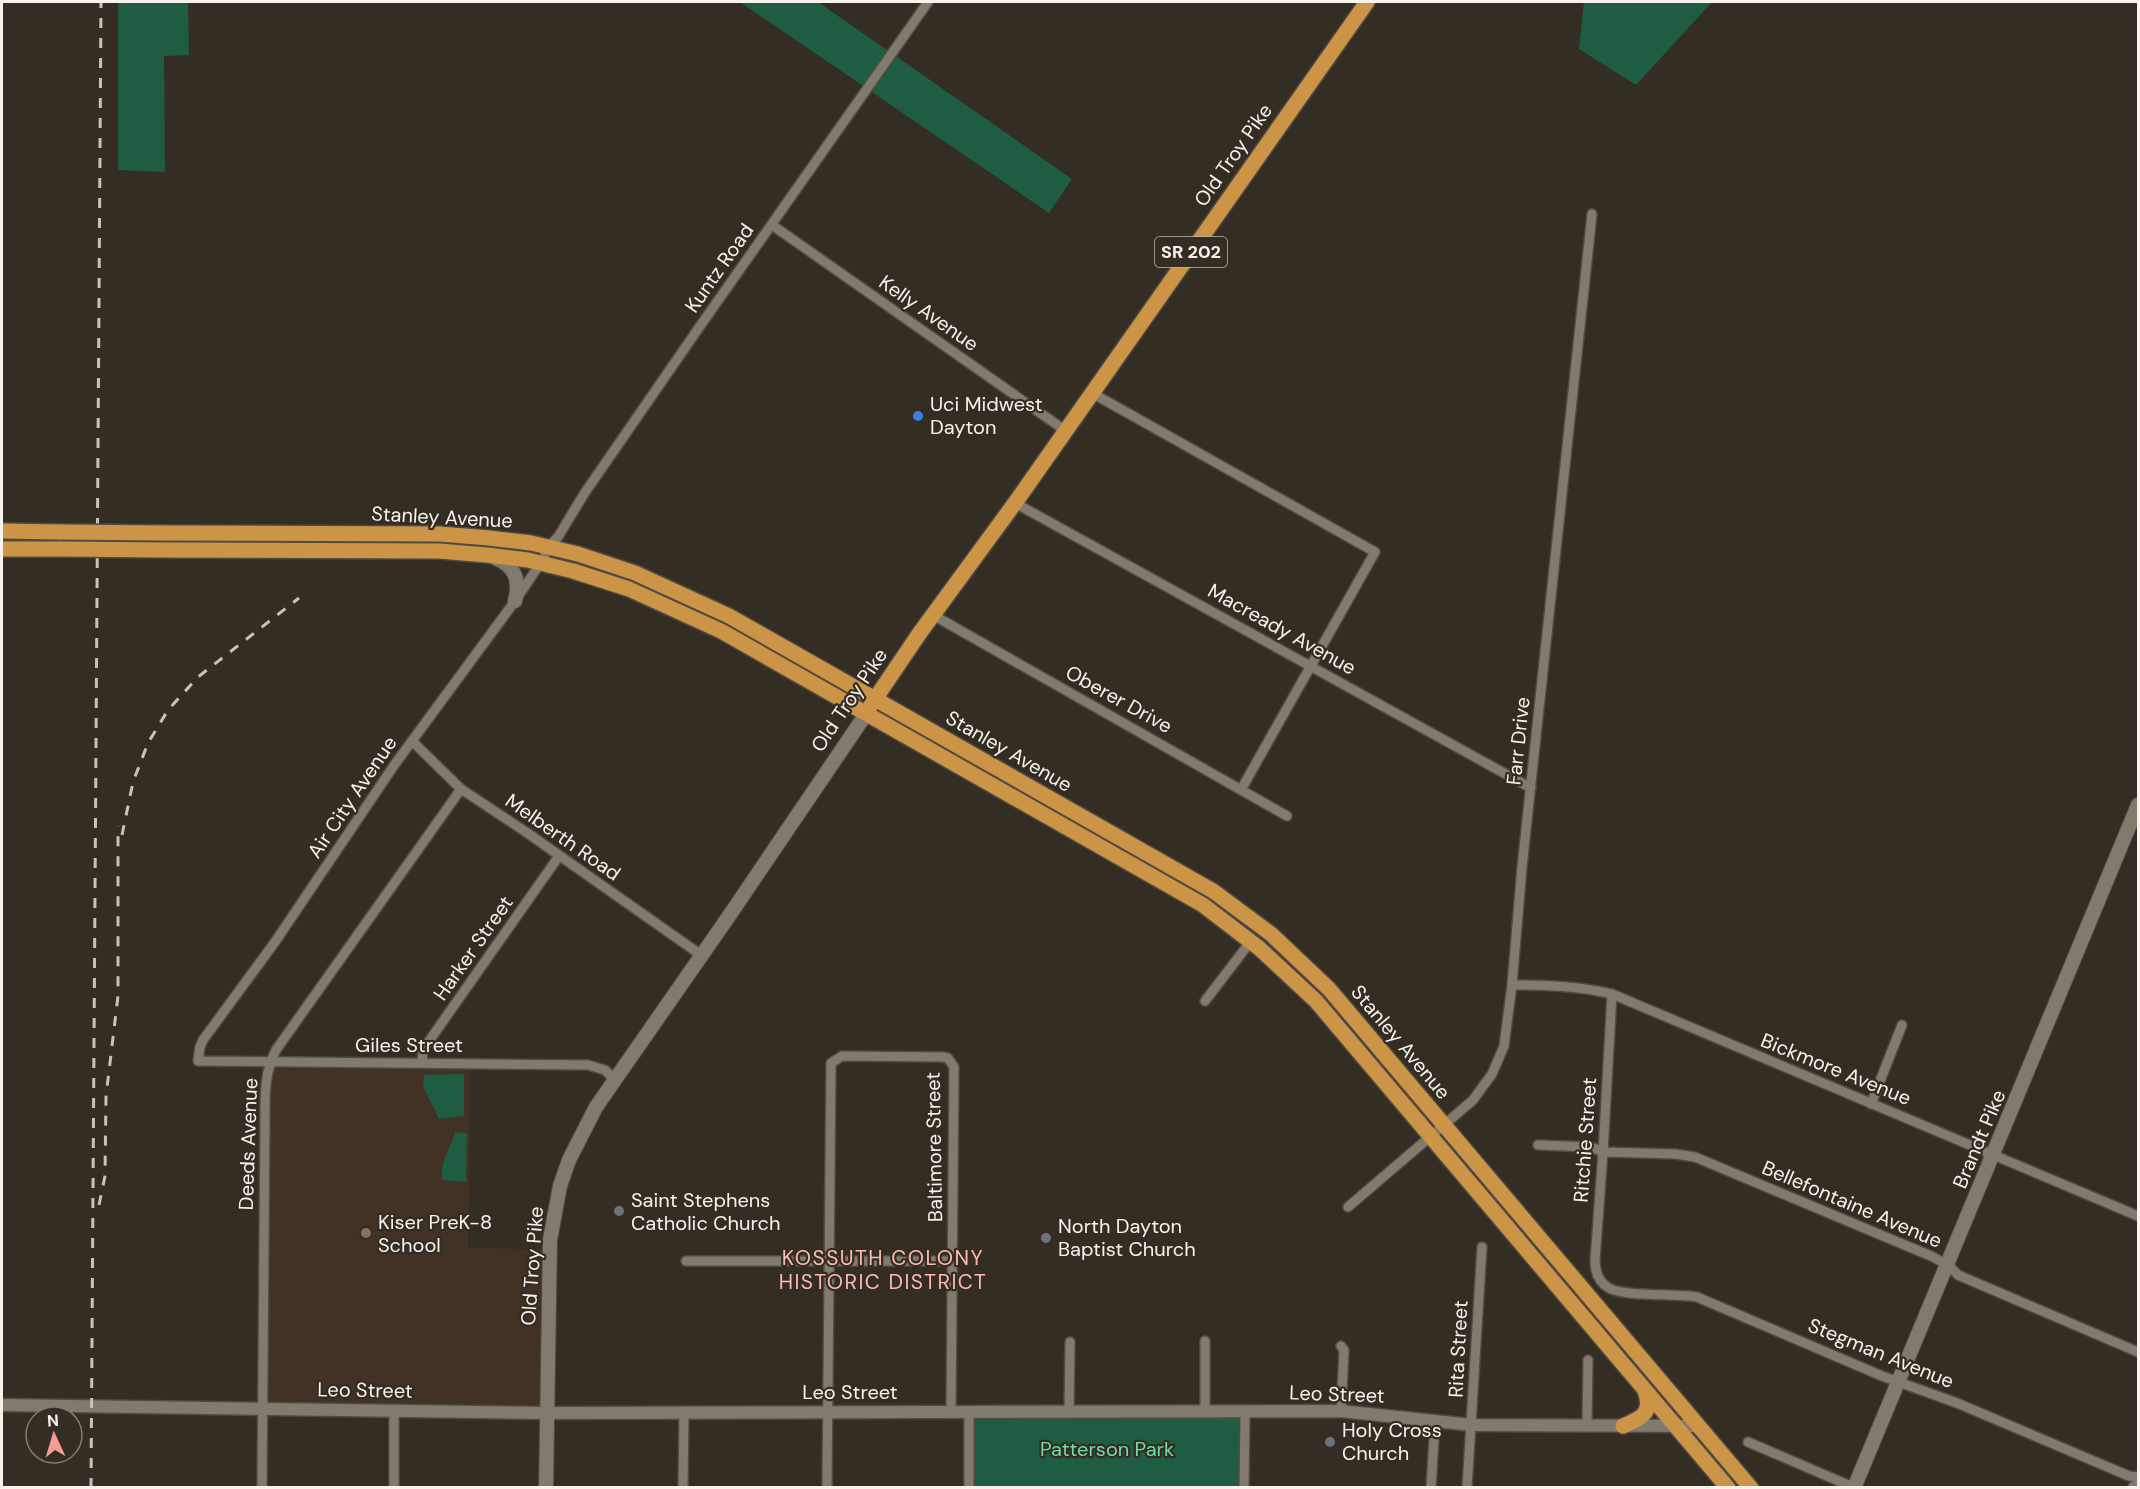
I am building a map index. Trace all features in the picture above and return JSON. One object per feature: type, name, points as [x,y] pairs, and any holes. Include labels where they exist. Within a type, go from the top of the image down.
[{"type":"main road","name":"Old Troy Pike","points":[[546,1488],[550,1240],[564,1174],[581,1133],[933,615],[1066,431],[1367,2]]},
{"type":"main road","name":"Stanley Avenue","points":[[2,531],[440,534],[531,543],[543,556],[573,571],[629,589],[713,627],[1147,872],[1203,905],[1251,941],[1316,1002],[1728,1488]]},
{"type":"main road","name":"Stanley Avenue","points":[[2,549],[440,551],[543,556],[578,554],[635,573],[729,616],[1213,891],[1271,934],[1329,989],[1751,1488]]},
{"type":"main road","points":[[487,555],[510,566],[516,574],[518,589],[515,601]]},
{"type":"main road","name":"Brandt Pike","points":[[1854,1487],[2139,806]]},
{"type":"main road","points":[[1623,1426],[1640,1419],[1647,1410],[1649,1402],[1646,1391]]},
{"type":"street","name":"Kuntz Road","points":[[543,556],[928,2]]},
{"type":"street","name":"Farr Drive","points":[[1348,1207],[1473,1100],[1492,1074],[1504,1046],[1592,214]]},
{"type":"street","name":"Kelly Avenue","points":[[772,225],[1066,431]]},
{"type":"street","points":[[1092,393],[1375,552],[1242,788]]},
{"type":"street","name":"Macready Avenue","points":[[1015,503],[1531,788]]},
{"type":"street","name":"Air City Avenue","points":[[198,1061],[203,1040],[275,942],[412,741],[515,601],[543,556]]},
{"type":"street","name":"Oberer Drive","points":[[933,615],[1242,788],[1287,816]]},
{"type":"street","name":"Melberth Road","points":[[412,741],[461,789],[701,955]]},
{"type":"street","name":"Deeds Avenue","points":[[262,1488],[265,1121],[266,1075],[269,1062],[461,789]]},
{"type":"street","name":"Harker Street","points":[[422,1063],[423,1050],[559,856]]},
{"type":"street","points":[[1205,1001],[1251,941]]},
{"type":"street","name":"Bickmore Avenue","points":[[1512,986],[1589,988],[1612,994],[2139,1216]]},
{"type":"street","name":"Ritchie Street","points":[[1605,1285],[1596,1272],[1595,1260],[1612,994]]},
{"type":"street","points":[[1871,1104],[1902,1025]]},
{"type":"street","name":"Baltimore Street","points":[[830,1261],[831,1063],[842,1056],[943,1057],[951,1062],[955,1072],[951,1412]]},
{"type":"street","name":"Giles Street","points":[[198,1061],[588,1065],[605,1070],[615,1080]]},
{"type":"street","name":"Bellefontaine Avenue","points":[[1538,1145],[1591,1147],[1603,1152],[1676,1154],[1695,1157],[1931,1256],[1948,1265],[1958,1275],[2139,1352]]},
{"type":"street","name":"Rita Street","points":[[1467,1488],[1482,1247]]},
{"type":"street","points":[[686,1261],[953,1261]]},
{"type":"street","points":[[827,1488],[830,1261]]},
{"type":"street","name":"Stegman Avenue","points":[[1605,1285],[1622,1293],[1697,1297],[1882,1376],[1966,1406],[2129,1476],[2139,1477]]},
{"type":"street","points":[[1205,1341],[1205,1411]]},
{"type":"street","points":[[1070,1342],[1070,1412]]},
{"type":"street","points":[[1341,1346],[1344,1350],[1341,1410]]},
{"type":"street","points":[[1587,1426],[1588,1359]]},
{"type":"street","name":"Leo Street","points":[[2,1405],[547,1413],[1341,1410],[1472,1425],[1698,1426]]},
{"type":"street","points":[[394,1410],[394,1488]]},
{"type":"street","points":[[1245,1411],[1245,1488]]},
{"type":"street","points":[[683,1488],[684,1412]]},
{"type":"street","points":[[969,1412],[969,1488]]},
{"type":"street","name":"Rita Street","points":[[1431,1488],[1435,1421]]},
{"type":"street","points":[[1748,1442],[1854,1487]]},
{"type":"street","points":[[2134,1488],[2139,1485]]},
{"type":"shaded area","name":"Kiser PreK-8 School","points":[[269,1062],[471,1063],[468,1248],[550,1249],[547,1413],[262,1408]]},
{"type":"green space","points":[[118,2],[188,2],[189,55],[164,56],[165,172],[118,170]]},
{"type":"green space","points":[[740,2],[818,2],[1072,179],[1049,213]]},
{"type":"green space","points":[[1584,2],[1712,2],[1636,85],[1579,49]]},
{"type":"green space","points":[[464,1074],[464,1116],[439,1119],[423,1086],[424,1075]]},
{"type":"green space","points":[[455,1132],[467,1133],[466,1182],[442,1180],[444,1161]]},
{"type":"green space","name":"Patterson Park","points":[[1245,1411],[1244,1487],[969,1488],[969,1412]]},
{"type":"railway","points":[[91,1488],[101,2]]},
{"type":"railway","points":[[122,835],[133,782],[148,743],[168,710],[198,677],[299,598]]},
{"type":"railway","points":[[99,1205],[105,1176],[106,1096],[118,996],[118,826]]},
{"type":"place","name":"Uci Midwest Dayton","points":[[918,416]]},
{"type":"place","name":"Saint Stephens Catholic Church","points":[[619,1211]]},
{"type":"place","name":"Kiser PreK-8 School","points":[[366,1233]]},
{"type":"place","name":"North Dayton Baptist Church","points":[[1046,1238]]},
{"type":"place","name":"Holy Cross Church","points":[[1330,1442]]},
{"type":"district","name":"KOSSUTH COLONY HISTORIC DISTRICT","points":[[883,1270]]}]
